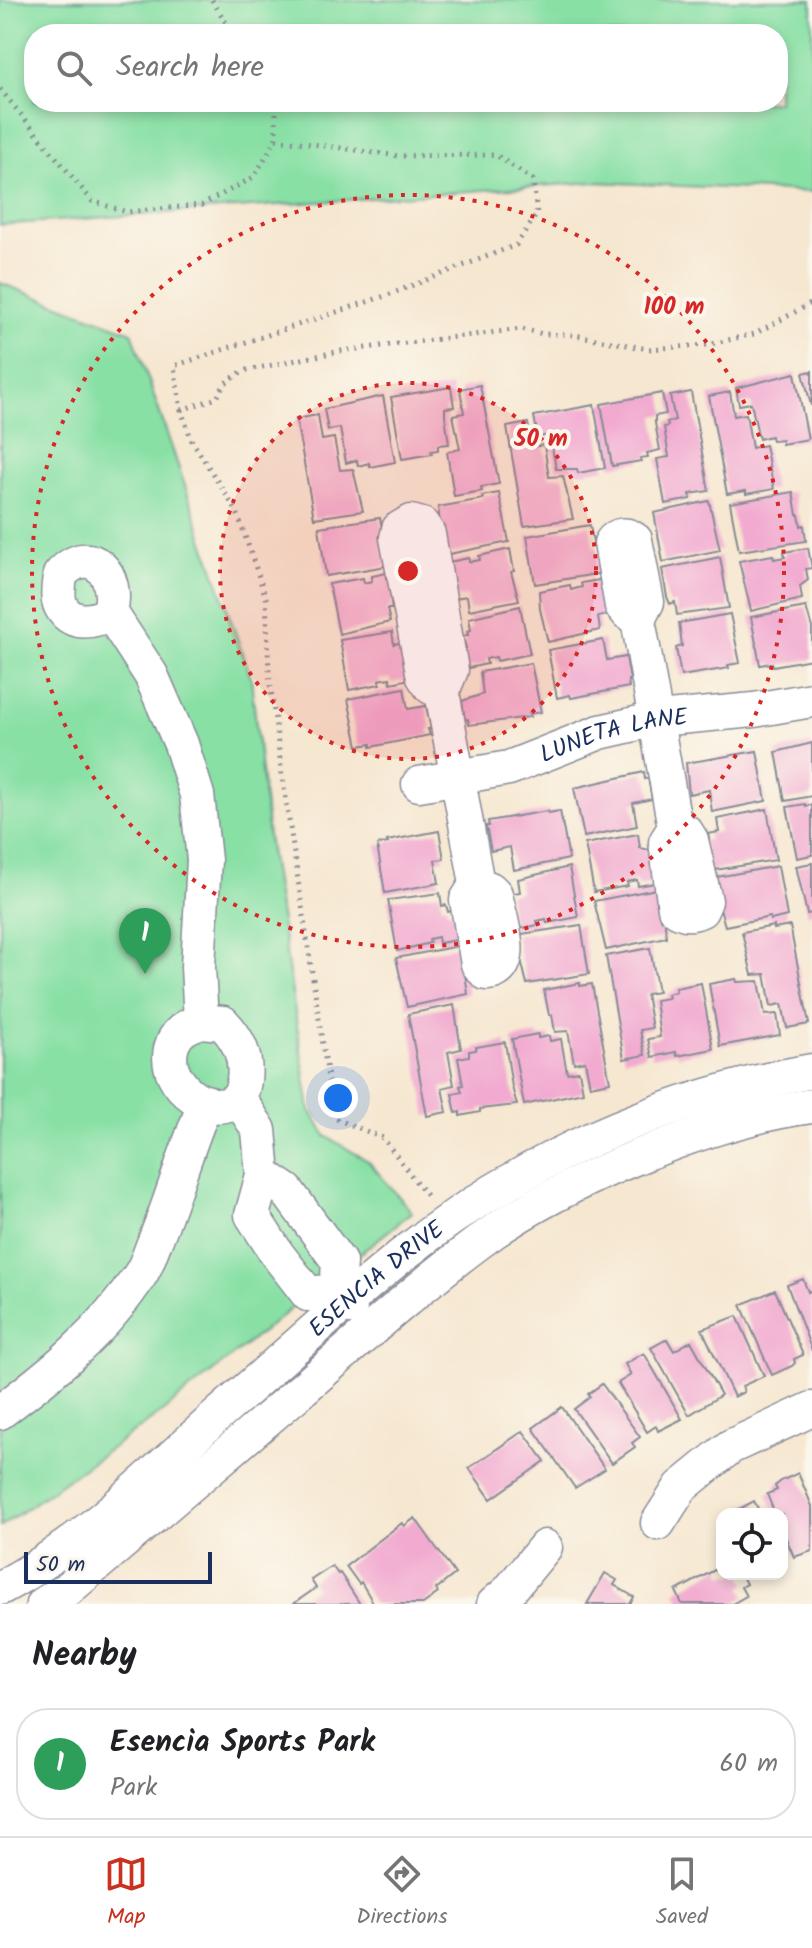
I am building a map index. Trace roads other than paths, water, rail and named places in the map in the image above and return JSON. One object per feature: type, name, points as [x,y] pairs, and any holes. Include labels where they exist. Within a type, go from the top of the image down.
[{"type":"street","points":[[110,612],[151,675],[181,744],[197,795],[204,860],[198,967],[201,1021]]},
{"type":"street","points":[[638,619],[675,828]]},
{"type":"street","points":[[428,620],[424,677],[431,687],[442,692],[477,884]]},
{"type":"street","name":"LUNETA LANE","points":[[419,784],[509,768],[600,732],[657,719],[754,710],[812,700]]},
{"type":"street","points":[[0,1412],[59,1368],[103,1323],[141,1273],[170,1206],[192,1136],[222,1100],[245,1078],[241,1046],[223,1023],[201,1021],[185,1026],[173,1040],[169,1057],[172,1074],[192,1096],[222,1100],[259,1130],[263,1175],[252,1215],[308,1294],[342,1297]]},
{"type":"street","name":"ESENCIA DRIVE","points":[[0,1588],[32,1572],[96,1524],[342,1297],[498,1189],[570,1149],[629,1123],[696,1098],[812,1071]]},
{"type":"street","name":"ESENCIA DRIVE","points":[[43,1604],[68,1589],[369,1332],[481,1241],[542,1203],[669,1146],[738,1123],[812,1106]]},
{"type":"street","points":[[263,1175],[287,1191],[339,1262],[342,1297],[369,1332]]},
{"type":"street","points":[[658,1523],[681,1487],[730,1447],[812,1409]]},
{"type":"street","points":[[494,1604],[509,1591],[545,1547]]},
{"type":"place","name":"Esencia Sports Park","points":[[145,974]]}]
